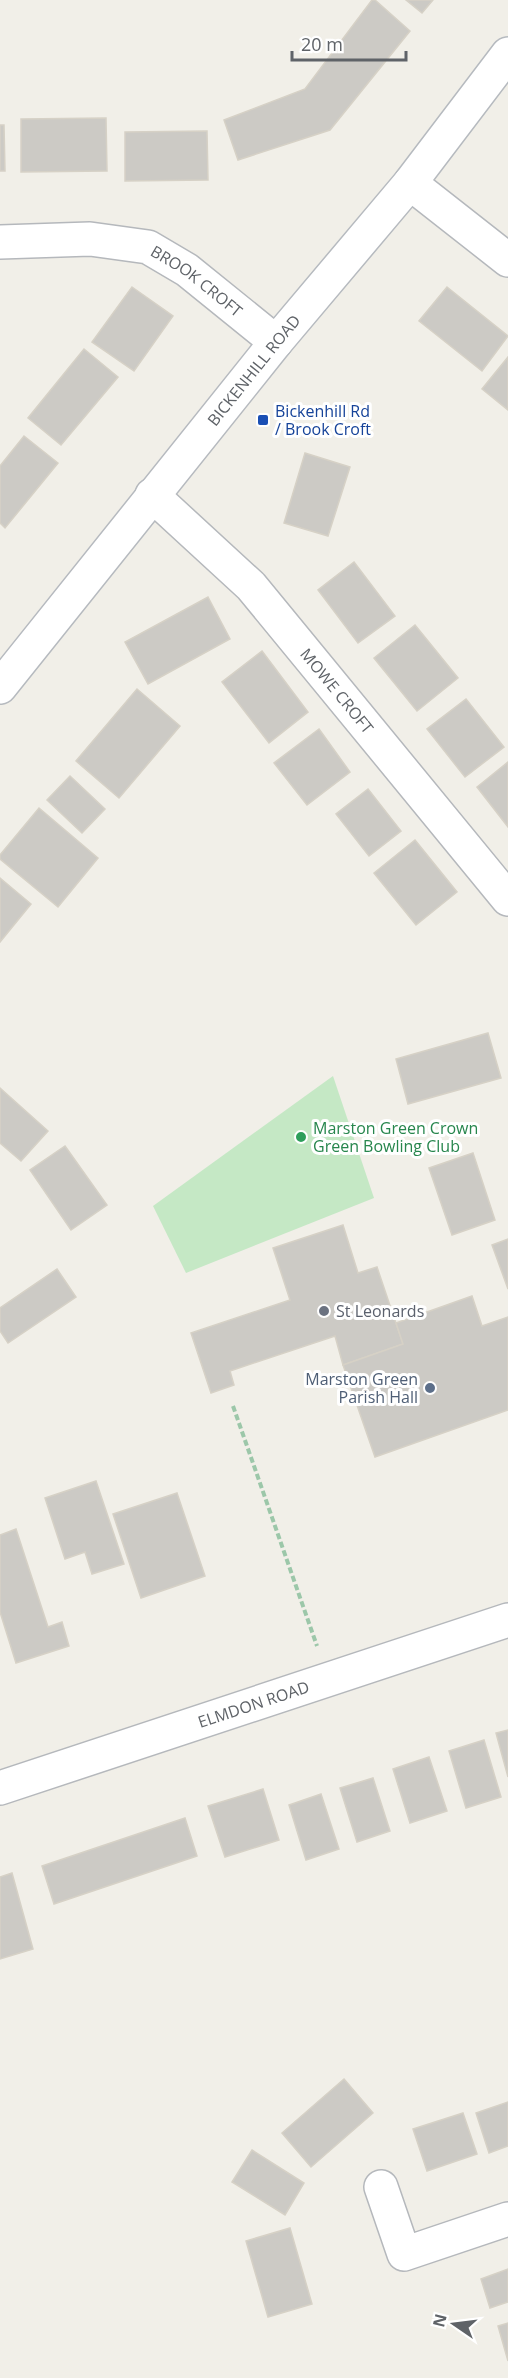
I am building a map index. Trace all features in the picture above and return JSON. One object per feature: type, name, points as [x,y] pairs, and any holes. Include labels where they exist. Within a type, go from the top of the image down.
[{"type":"street","name":"BICKENHILL ROAD","points":[[0,687],[276,342],[410,183],[508,54]]},
{"type":"street","points":[[410,183],[508,260]]},
{"type":"street","name":"BROOK CROFT","points":[[0,242],[90,239],[147,247],[187,270],[276,342]]},
{"type":"street","name":"MOWE CROFT","points":[[152,495],[251,586],[508,899]]},
{"type":"street","name":"ELMDON ROAD","points":[[0,1788],[508,1620]]},
{"type":"street","points":[[381,2187],[404,2254],[508,2218]]},
{"type":"path","points":[[233,1406],[328,1679]]},
{"type":"green space","name":"Marston Green Crown Green Bowling Club","points":[[333,1076],[374,1198],[186,1273],[153,1206]]},
{"type":"building","points":[[372,0],[375,0],[410,31],[330,130],[238,160],[224,120],[305,89]]},
{"type":"building","points":[[406,0],[433,0],[422,13]]},
{"type":"building","points":[[106,118],[107,171],[21,172],[21,119]]},
{"type":"building","points":[[0,125],[4,125],[5,171],[0,171]]},
{"type":"building","points":[[207,131],[208,180],[125,181],[125,132]]},
{"type":"building","points":[[132,287],[173,316],[134,371],[92,342]]},
{"type":"building","points":[[447,287],[508,336],[482,371],[419,321]]},
{"type":"building","points":[[84,349],[118,377],[61,445],[28,418]]},
{"type":"building","points":[[508,357],[508,410],[482,389]]},
{"type":"building","points":[[24,436],[58,463],[5,528],[0,523],[0,466]]},
{"type":"building","points":[[305,453],[350,467],[328,536],[284,523]]},
{"type":"building","points":[[354,562],[395,616],[358,643],[318,590]]},
{"type":"building","points":[[208,597],[230,639],[148,684],[125,642]]},
{"type":"building","points":[[415,625],[458,678],[417,711],[374,658]]},
{"type":"building","points":[[262,651],[308,712],[269,743],[222,682]]},
{"type":"building","points":[[137,689],[180,726],[119,798],[76,761]]},
{"type":"building","points":[[466,699],[504,747],[465,777],[427,729]]},
{"type":"building","points":[[319,729],[350,772],[307,805],[274,763]]},
{"type":"building","points":[[508,762],[508,827],[477,787]]},
{"type":"building","points":[[70,776],[105,809],[82,833],[47,800]]},
{"type":"building","points":[[368,789],[401,831],[369,856],[336,814]]},
{"type":"building","points":[[39,808],[98,858],[58,907],[0,859],[0,855]]},
{"type":"building","points":[[415,840],[457,892],[416,925],[374,873]]},
{"type":"building","points":[[0,878],[31,904],[0,942]]},
{"type":"building","points":[[488,1033],[501,1078],[408,1104],[396,1059]]},
{"type":"building","points":[[0,1088],[48,1131],[21,1161],[0,1143]]},
{"type":"building","points":[[65,1146],[107,1205],[71,1230],[30,1170]]},
{"type":"building","points":[[473,1153],[495,1220],[452,1235],[429,1168]]},
{"type":"building","name":"St Leonards","points":[[343,1225],[358,1273],[377,1267],[403,1344],[343,1365],[335,1336],[230,1371],[234,1385],[211,1393],[191,1333],[290,1300],[273,1248]]},
{"type":"building","points":[[508,1239],[508,1289],[492,1245]]},
{"type":"building","points":[[57,1269],[76,1297],[8,1343],[0,1331],[0,1308]]},
{"type":"building","name":"Marston Green Parish Hall","points":[[472,1296],[482,1326],[508,1317],[508,1410],[375,1457],[343,1365],[403,1344],[396,1323]]},
{"type":"building","points":[[96,1481],[124,1564],[92,1574],[85,1552],[65,1559],[45,1498]]},
{"type":"building","points":[[177,1493],[205,1576],[141,1598],[113,1514]]},
{"type":"building","points":[[16,1529],[48,1627],[62,1622],[69,1646],[16,1663],[0,1612],[0,1535]]},
{"type":"building","points":[[508,1730],[508,1777],[496,1733]]},
{"type":"building","points":[[484,1740],[501,1797],[466,1808],[449,1751]]},
{"type":"building","points":[[429,1757],[447,1811],[410,1823],[393,1769]]},
{"type":"building","points":[[373,1778],[390,1831],[357,1842],[340,1788]]},
{"type":"building","points":[[263,1789],[279,1840],[225,1857],[208,1806]]},
{"type":"building","points":[[321,1794],[339,1849],[306,1860],[289,1805]]},
{"type":"building","points":[[185,1818],[197,1856],[54,1904],[42,1866]]},
{"type":"building","points":[[12,1873],[33,1949],[0,1959],[0,1877]]},
{"type":"building","points":[[344,2079],[373,2113],[311,2167],[282,2133]]},
{"type":"building","points":[[508,2102],[508,2146],[489,2153],[476,2113]]},
{"type":"building","points":[[463,2113],[477,2154],[427,2171],[413,2129]]},
{"type":"building","points":[[252,2150],[304,2183],[285,2215],[232,2182]]},
{"type":"building","points":[[290,2228],[312,2304],[268,2317],[246,2241]]},
{"type":"building","points":[[508,2269],[508,2302],[490,2308],[481,2279]]},
{"type":"building","points":[[508,2323],[508,2361],[498,2326]]},
{"type":"place","name":"Bickenhill Rd / Brook Croft","points":[[263,420]]},
{"type":"place","name":"Marston Green Crown Green Bowling Club","points":[[301,1137]]},
{"type":"place","name":"St Leonards","points":[[324,1311]]},
{"type":"place","name":"Marston Green Parish Hall","points":[[430,1388]]}]
